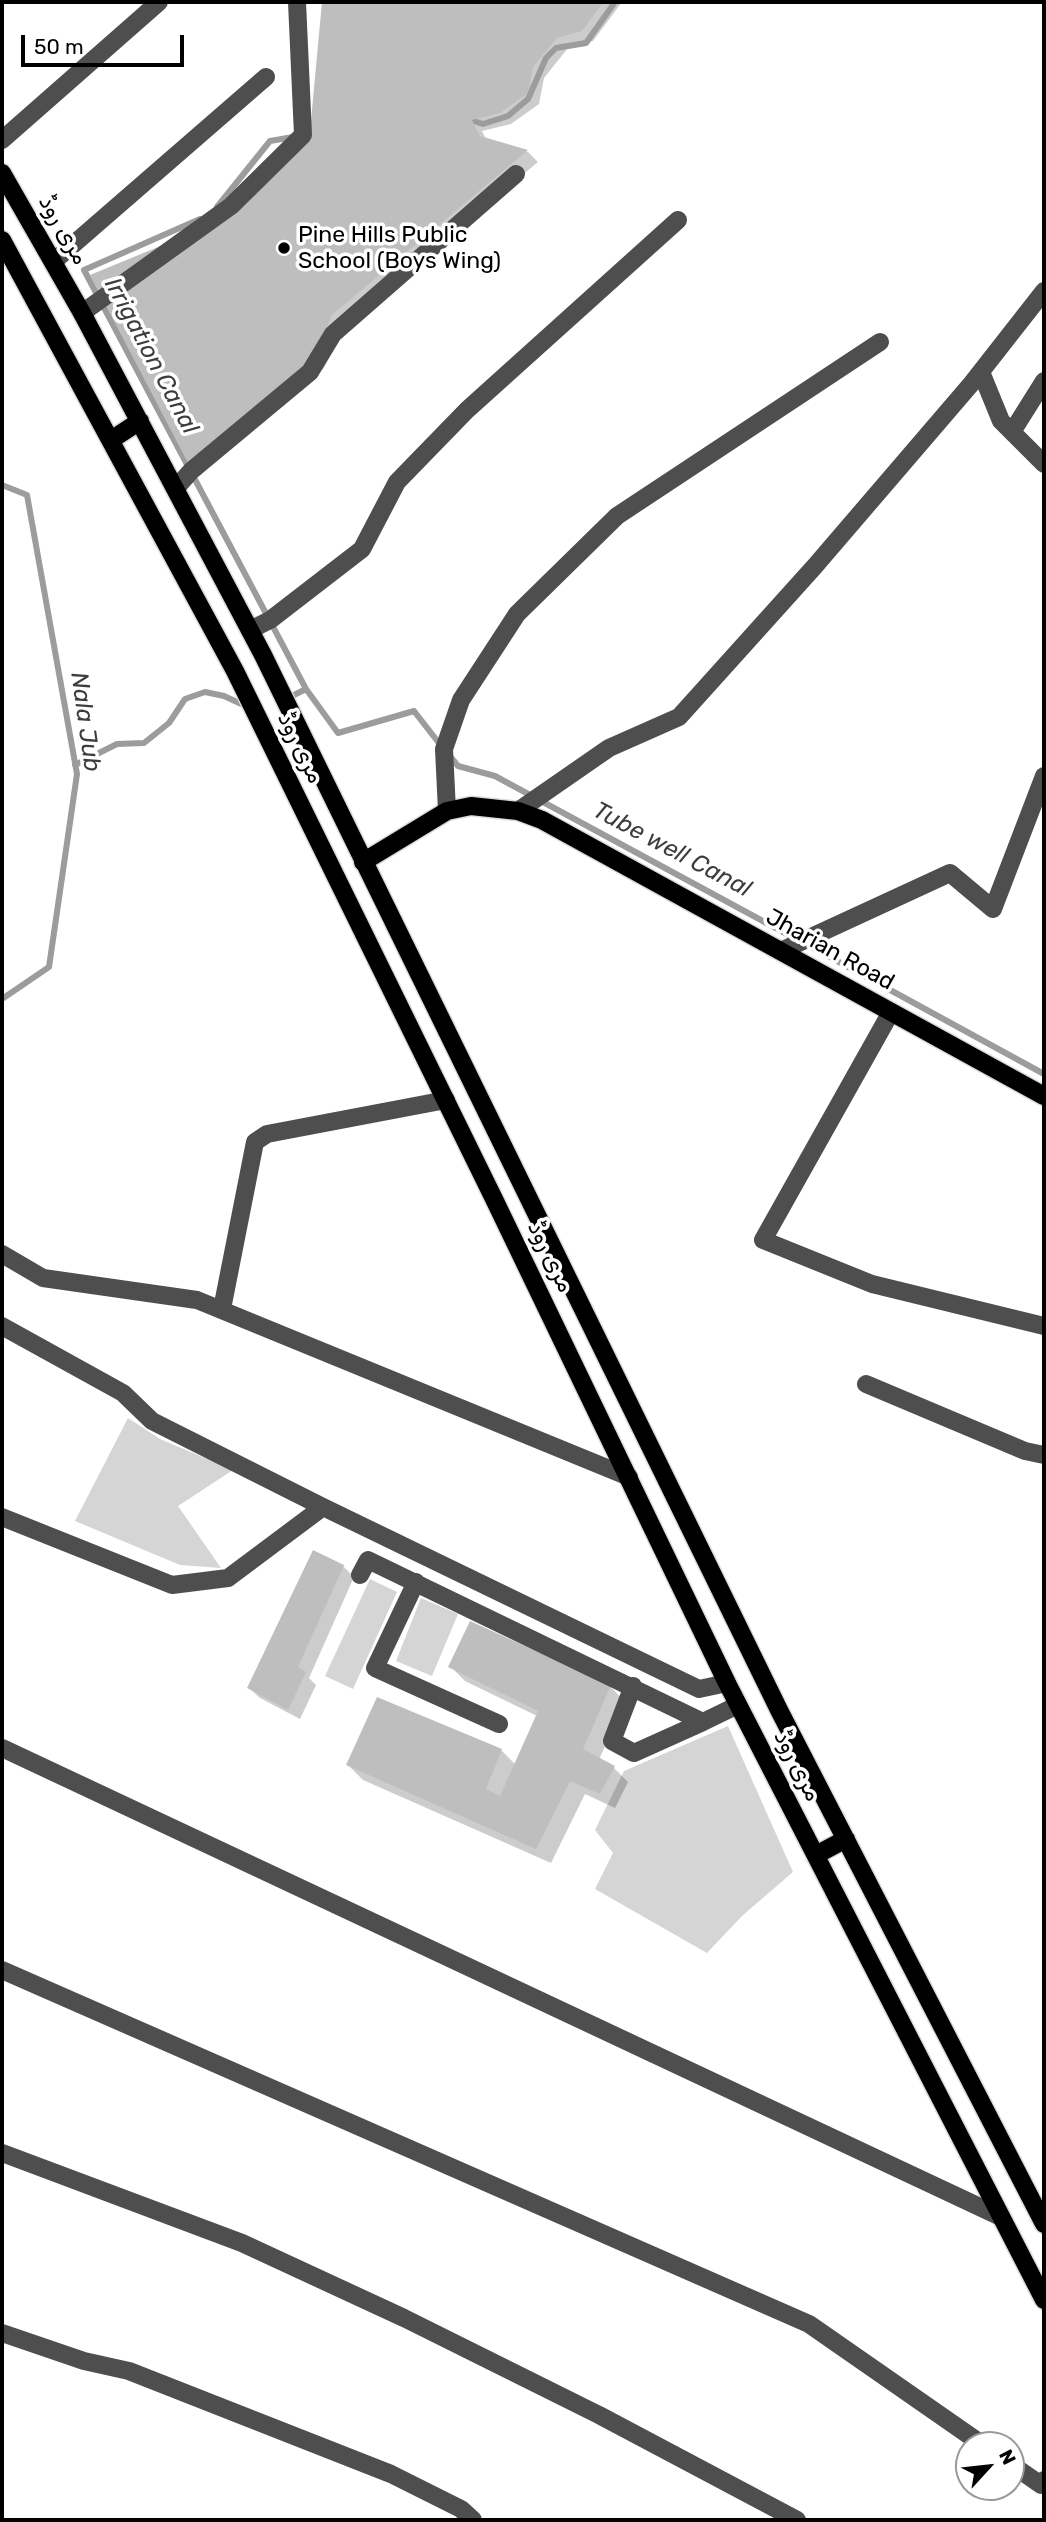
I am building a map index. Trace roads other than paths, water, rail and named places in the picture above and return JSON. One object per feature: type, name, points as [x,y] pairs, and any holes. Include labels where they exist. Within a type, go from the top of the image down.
[{"type":"main road","name":"مری روڈ","points":[[2,173],[141,421],[263,655],[780,1712],[1044,2224]]},
{"type":"main road","name":"مری روڈ","points":[[2,240],[235,671],[446,1100],[727,1683],[1044,2300]]},
{"type":"main road","points":[[111,439],[141,421]]},
{"type":"main road","name":"Jharian Road","points":[[363,862],[447,811],[471,806],[518,811],[542,820],[1044,1096]]},
{"type":"main road","points":[[495,1201],[522,1186]]},
{"type":"main road","points":[[816,1855],[846,1839]]},
{"type":"street","points":[[2,140],[159,2]]},
{"type":"street","points":[[82,313],[232,206],[303,130],[297,2]]},
{"type":"street","points":[[53,262],[266,76]]},
{"type":"street","points":[[176,488],[191,471],[310,372],[334,334],[516,174]]},
{"type":"street","points":[[250,630],[270,620],[362,549],[397,482],[467,410],[678,220]]},
{"type":"street","points":[[518,811],[609,748],[679,717],[815,566],[981,372],[1044,291]]},
{"type":"street","points":[[447,811],[444,749],[461,700],[517,614],[617,516],[880,342]]},
{"type":"street","points":[[981,372],[1002,421],[1044,464]]},
{"type":"street","points":[[1012,432],[1044,381]]},
{"type":"street","points":[[781,951],[950,873],[993,909],[1044,776]]},
{"type":"street","points":[[891,1012],[763,1240],[872,1284],[1044,1326]]},
{"type":"street","points":[[222,1309],[255,1142],[267,1134],[446,1100]]},
{"type":"street","points":[[2,1254],[43,1278],[197,1300],[629,1477]]},
{"type":"street","points":[[2,1326],[123,1392],[152,1421],[323,1507],[699,1689],[727,1683]]},
{"type":"street","points":[[866,1384],[1025,1451],[1044,1455]]},
{"type":"street","points":[[2,1517],[172,1585],[228,1578],[323,1507]]},
{"type":"street","points":[[360,1575],[368,1560],[703,1722]]},
{"type":"street","points":[[416,1582],[375,1668],[499,1724]]},
{"type":"street","points":[[633,1686],[612,1741],[634,1753],[738,1705]]},
{"type":"street","points":[[2,1748],[1001,2217]]},
{"type":"street","points":[[2,1970],[809,2325],[964,2431]]},
{"type":"street","points":[[2,2153],[242,2243],[404,2318],[587,2409],[797,2520]]},
{"type":"street","points":[[2,2333],[84,2361],[129,2371],[391,2474],[461,2509],[473,2520]]},
{"type":"street","points":[[1025,2474],[1041,2485],[1044,2480]]},
{"type":"waterway","name":"Irrigation Canal","points":[[465,118],[483,124],[508,116],[528,99],[546,58],[556,48],[586,43],[615,2]]},
{"type":"waterway","name":"Irrigation Canal","points":[[217,207],[270,141],[293,137]]},
{"type":"waterway","name":"Irrigation Canal","points":[[200,219],[84,270],[306,689],[294,695]]},
{"type":"waterway","name":"Nala Jub","points":[[2,485],[27,495],[77,774],[49,967],[2,999]]},
{"type":"waterway","name":"Tube well Canal","points":[[306,689],[338,733],[414,711],[442,747]]},
{"type":"waterway","name":"Irrigation Canal","points":[[75,765],[117,744],[144,743],[169,723],[185,699],[205,692],[224,696],[250,708]]},
{"type":"waterway","name":"Tube well Canal","points":[[449,755],[458,766],[495,776],[796,939]]},
{"type":"waterway","name":"Tube well Canal","points":[[806,944],[1044,1074]]},
{"type":"place","name":"Pine Hills Public School (Boys Wing)","points":[[284,248]]}]
